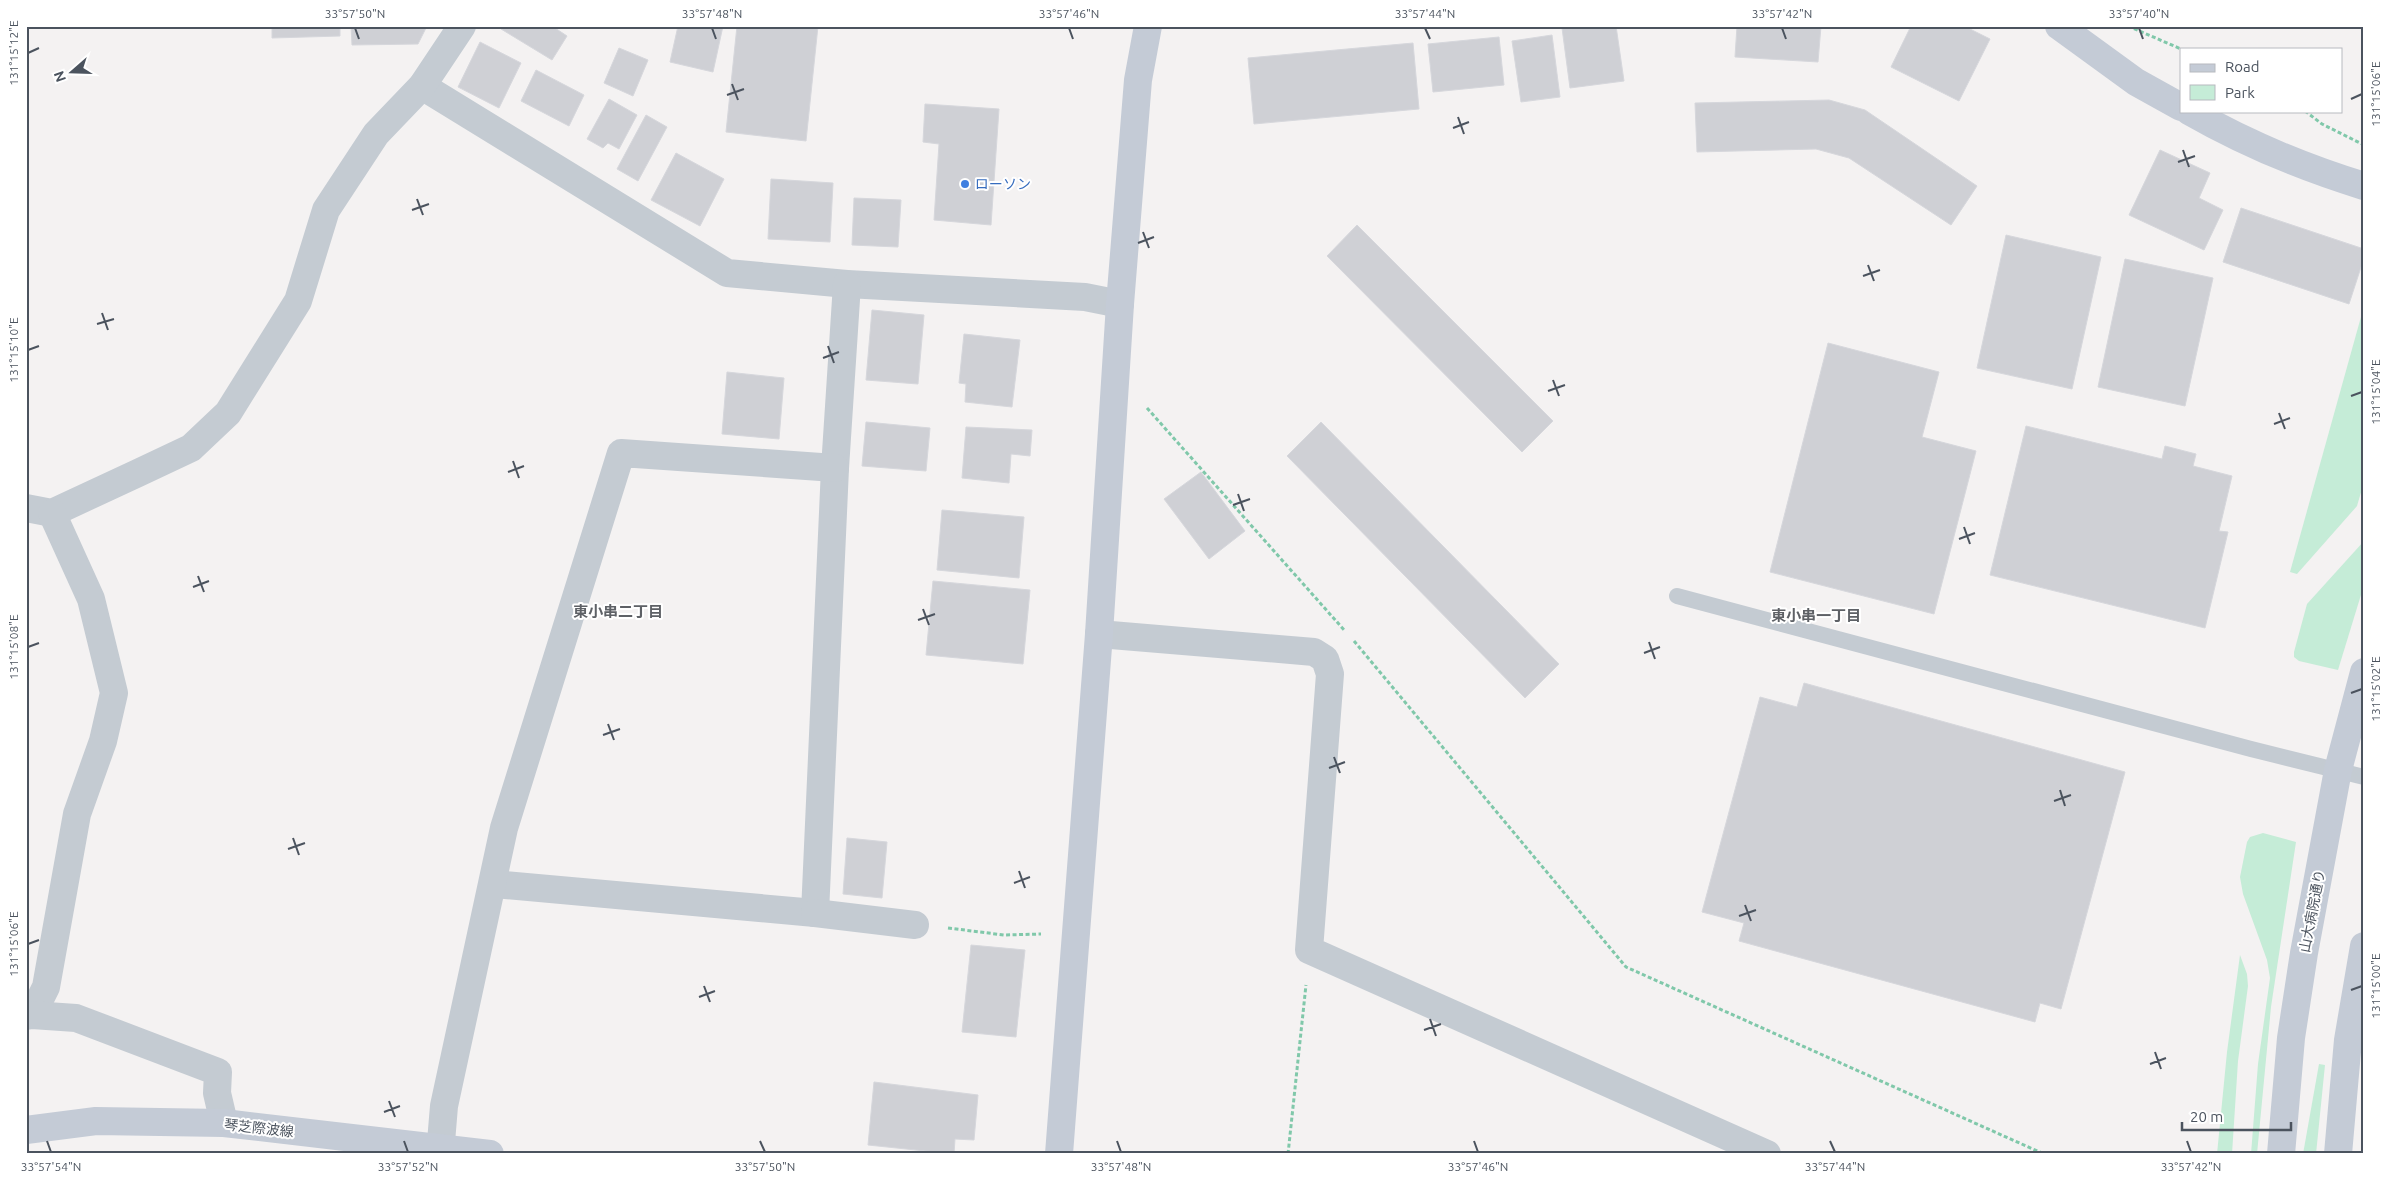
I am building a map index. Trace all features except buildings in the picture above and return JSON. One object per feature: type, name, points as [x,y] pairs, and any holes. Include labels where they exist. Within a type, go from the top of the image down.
[{"type":"street","points":[[224,1124],[217,1093],[218,1072],[76,1018],[29,1015],[46,987],[77,814],[103,741],[114,693],[90,599],[39,510],[191,448],[228,413],[298,301],[326,210],[376,134],[422,86],[462,26]]},
{"type":"street","points":[[1059,1154],[1099,634],[1120,304],[1138,80],[1148,26]]},
{"type":"street","points":[[2059,26],[2136,82],[2180,106]]},
{"type":"street","points":[[422,86],[727,273],[847,284],[1085,297],[1120,304]]},
{"type":"street","points":[[2191,112],[2274,154],[2325,174],[2364,186]]},
{"type":"street","points":[[815,913],[835,468],[847,284]]},
{"type":"street","points":[[440,1150],[444,1106],[494,884],[504,828],[621,453],[835,468]]},
{"type":"street","points":[[1099,634],[1314,652],[1325,659],[1330,674],[1309,950],[1767,1154]]},
{"type":"street","name":"山大病院通り","points":[[2281,1154],[2291,1038],[2338,770],[2364,672]]},
{"type":"street","points":[[494,884],[815,913],[915,925]]},
{"type":"street","points":[[2338,1154],[2348,1040],[2364,946]]},
{"type":"street","name":"琴芝際波線","points":[[26,1130],[96,1121],[224,1124],[440,1150],[490,1154]]},
{"type":"lane","points":[[1677,596],[2251,750],[2364,777]]},
{"type":"path","points":[[2128,26],[2180,49]]},
{"type":"path","points":[[2306,112],[2322,124],[2364,144]]},
{"type":"path","points":[[1146,407],[1349,635],[1626,967],[2044,1154]]},
{"type":"path","points":[[915,925],[1004,935],[1041,934]]},
{"type":"path","points":[[1288,1154],[1309,950]]},
{"type":"green space","points":[[2364,306],[2364,482],[2357,506],[2297,574],[2290,572]]},
{"type":"green space","points":[[2364,541],[2364,585],[2338,670],[2299,661],[2294,657],[2294,652],[2307,604]]},
{"type":"green space","points":[[2263,833],[2296,842],[2271,1007],[2257,1154],[2251,1154],[2258,1064],[2270,978],[2267,960],[2243,894],[2240,877],[2247,842],[2250,837]]},
{"type":"green space","points":[[2240,955],[2247,974],[2248,986],[2238,1061],[2232,1154],[2217,1154],[2227,1052]]},
{"type":"green space","points":[[2319,1064],[2325,1065],[2316,1154],[2303,1154]]},
{"type":"place","name":"ローソン","points":[[965,184]]},
{"type":"district","name":"東小串二丁目","points":[[618,612]]},
{"type":"district","name":"東小串一丁目","points":[[1816,616]]}]
